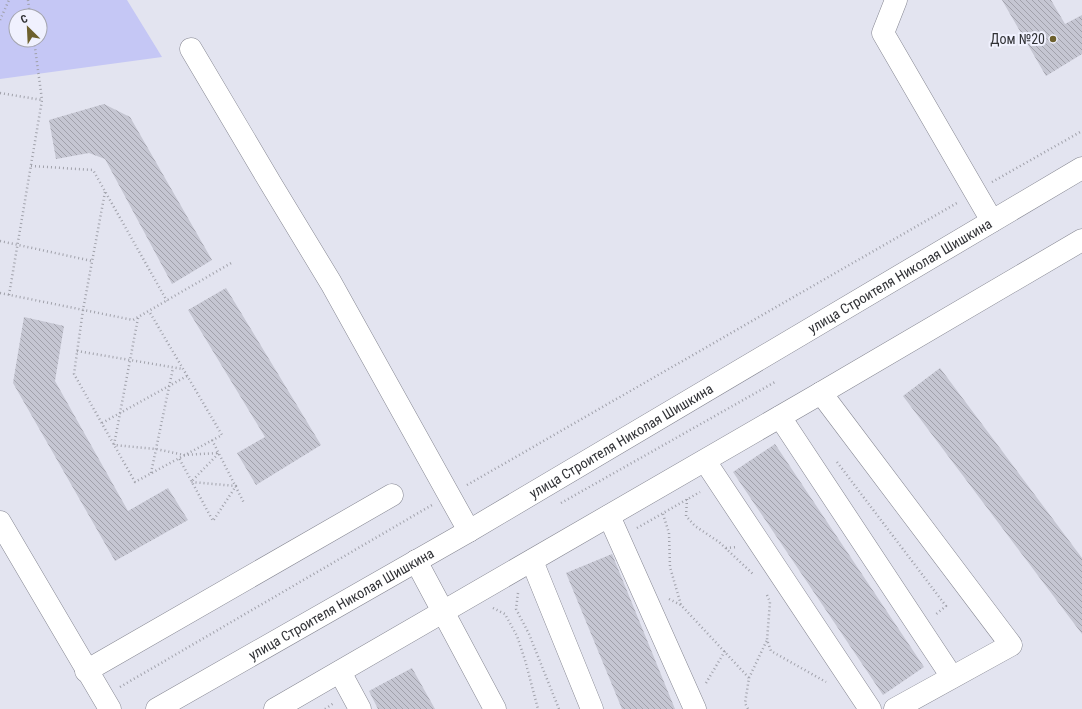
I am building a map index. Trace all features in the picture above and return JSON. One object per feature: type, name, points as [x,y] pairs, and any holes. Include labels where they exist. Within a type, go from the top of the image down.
[{"type":"street","points":[[896,0],[883,33],[992,221]]},
{"type":"street","points":[[192,49],[330,283],[469,531]]},
{"type":"street","name":"улица Строителя Николая Шишкина","points":[[157,709],[469,531],[1082,168]]},
{"type":"street","points":[[275,709],[705,461],[1082,240]]},
{"type":"street","points":[[821,393],[1011,645],[895,709]]},
{"type":"street","points":[[780,417],[952,677]]},
{"type":"street","points":[[705,461],[870,709]]},
{"type":"street","points":[[86,671],[392,495]]},
{"type":"street","points":[[609,516],[694,707]]},
{"type":"street","points":[[0,522],[106,703]]},
{"type":"street","points":[[416,561],[495,709]]},
{"type":"street","points":[[532,561],[592,709]]},
{"type":"street","points":[[340,672],[360,709]]},
{"type":"path","points":[[0,20],[9,0]]},
{"type":"path","points":[[9,295],[42,100],[35,48]]},
{"type":"path","points":[[0,93],[42,100]]},
{"type":"path","points":[[986,186],[1082,131]]},
{"type":"path","points":[[31,166],[93,170],[168,301]]},
{"type":"path","points":[[105,192],[83,310],[74,374],[135,482],[222,435],[149,311]]},
{"type":"path","points":[[106,703],[449,495],[958,202]]},
{"type":"path","points":[[0,241],[92,261]]},
{"type":"path","points":[[0,293],[133,320],[233,262]]},
{"type":"path","points":[[114,445],[138,318]]},
{"type":"path","points":[[77,351],[183,369]]},
{"type":"path","points":[[151,473],[173,368]]},
{"type":"path","points":[[102,423],[186,376]]},
{"type":"path","points":[[212,440],[244,503]]},
{"type":"path","points":[[114,445],[156,449],[184,455],[219,453]]},
{"type":"path","points":[[191,482],[219,453]]},
{"type":"path","points":[[179,458],[213,521],[236,486]]},
{"type":"path","points":[[836,460],[946,606],[930,619]]},
{"type":"path","points":[[619,538],[718,481]]},
{"type":"path","points":[[191,482],[236,486]]},
{"type":"path","points":[[687,499],[686,516],[695,526],[719,542],[756,577]]},
{"type":"path","points":[[663,514],[669,533],[670,566],[681,605],[749,678]]},
{"type":"path","points":[[518,588],[516,609],[529,634],[559,709]]},
{"type":"path","points":[[748,709],[745,703],[749,678],[767,640],[770,602],[765,592]]},
{"type":"path","points":[[492,607],[505,614],[517,636],[538,709]]},
{"type":"path","points":[[767,640],[771,650],[831,685]]},
{"type":"path","points":[[694,707],[725,651]]},
{"type":"shaded area","points":[[0,0],[127,0],[162,57],[0,79]]},
{"type":"building","name":"Дом №20","points":[[1002,0],[1051,0],[1065,24],[1082,15],[1082,54],[1046,76]]},
{"type":"building","points":[[104,104],[130,117],[212,260],[172,284],[105,159],[89,153],[56,159],[49,120]]},
{"type":"building","points":[[226,288],[321,445],[256,485],[237,453],[265,437],[188,310]]},
{"type":"building","points":[[24,317],[64,326],[55,381],[128,511],[168,488],[188,520],[115,561],[13,383]]},
{"type":"building","points":[[940,368],[1082,558],[1082,634],[903,396]]},
{"type":"building","points":[[775,444],[924,667],[883,695],[733,472]]},
{"type":"building","points":[[612,554],[675,709],[622,709],[566,573]]},
{"type":"building","points":[[412,668],[435,709],[378,709],[369,691]]},
{"type":"place","name":"Дом №20","points":[[1053,39]]}]
